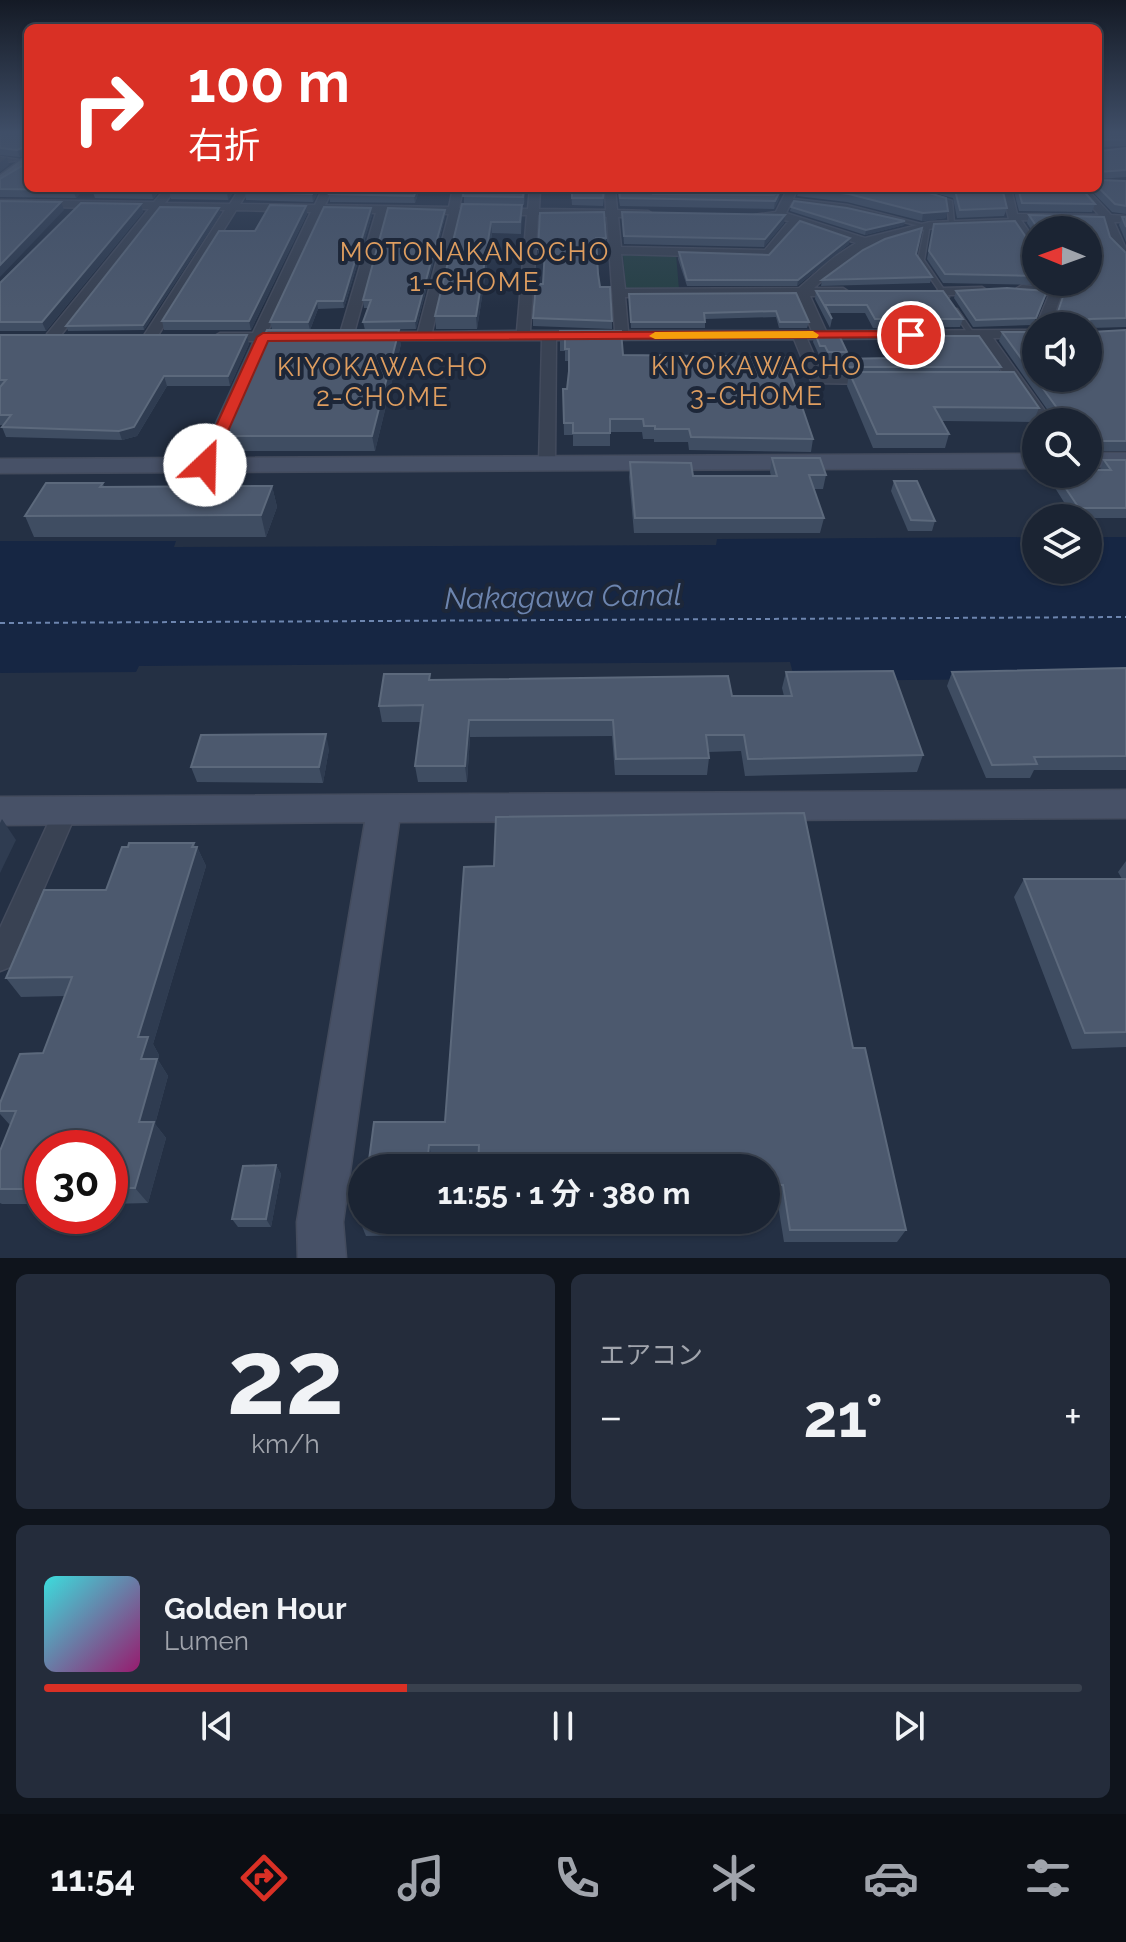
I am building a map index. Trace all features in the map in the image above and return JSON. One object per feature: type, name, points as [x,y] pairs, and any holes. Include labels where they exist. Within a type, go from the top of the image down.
[{"type":"street","points":[[70,215],[91,192]]},
{"type":"street","points":[[52,337],[168,192]]},
{"type":"street","points":[[165,337],[143,337],[242,192]]},
{"type":"street","points":[[205,465],[326,192]]},
{"type":"street","points":[[424,336],[457,192]]},
{"type":"street","points":[[523,336],[535,192]]},
{"type":"street","points":[[610,192],[622,336]]},
{"type":"street","points":[[780,215],[790,192]]},
{"type":"street","points":[[1007,192],[1014,220],[1022,231]]},
{"type":"street","points":[[1084,192],[1107,217],[1115,243],[1126,257]]},
{"type":"street","points":[[0,203],[658,214]]},
{"type":"street","points":[[382,210],[340,337],[1022,334]]},
{"type":"street","points":[[749,215],[780,215],[865,242]]},
{"type":"street","points":[[802,292],[846,254],[865,242],[926,226],[952,222],[1126,219]]},
{"type":"street","points":[[615,250],[768,254],[795,221]]},
{"type":"street","points":[[926,292],[1022,288]]},
{"type":"street","points":[[802,292],[821,335]]},
{"type":"street","points":[[619,293],[864,292]]},
{"type":"street","points":[[799,335],[817,380],[893,380]]},
{"type":"street","points":[[978,335],[1007,379],[1033,408]]},
{"type":"street","points":[[547,463],[549,336]]},
{"type":"street","points":[[211,337],[305,337]]},
{"type":"street","points":[[1102,460],[1126,460]]},
{"type":"street","points":[[0,466],[1022,461]]},
{"type":"street","points":[[0,811],[1126,804]]},
{"type":"street","points":[[322,1258],[320,1222],[384,809]]},
{"type":"street","points":[[0,958],[65,811]]},
{"type":"lane","points":[[924,195],[950,202],[952,222]]},
{"type":"lane","points":[[785,200],[847,207],[926,226],[921,260],[942,292],[978,335]]},
{"type":"green space","points":[[676,254],[679,290],[626,288],[623,255]]},
{"type":"water","name":"Nakagawa Canal","points":[[1022,537],[1022,584],[1102,584],[1102,537],[1126,537],[1126,678],[795,681],[790,662],[139,666],[136,672],[0,673],[0,541],[176,541],[174,547],[716,545],[717,539]]},
{"type":"building","points":[[1102,191],[1126,191],[1126,206],[1115,204]]},
{"type":"building","points":[[245,192],[313,192],[312,194]]},
{"type":"building","points":[[330,192],[416,192],[414,196]]},
{"type":"building","points":[[464,192],[524,192],[523,197],[463,196]]},
{"type":"building","points":[[572,192],[604,192],[603,198],[572,198]]},
{"type":"building","points":[[619,192],[774,195],[780,192],[775,201],[620,198]]},
{"type":"building","points":[[832,192],[926,192],[946,198],[948,211],[923,213]]},
{"type":"building","points":[[956,192],[1003,192],[1007,208],[960,210]]},
{"type":"building","points":[[1019,192],[1084,192],[1095,204],[1022,203]]},
{"type":"building","points":[[0,201],[61,202],[0,265]]},
{"type":"building","points":[[794,201],[847,208],[905,221],[866,230],[791,207]]},
{"type":"building","points":[[81,203],[141,204],[42,322],[0,322],[0,283]]},
{"type":"building","points":[[462,204],[522,205],[520,222],[491,222],[476,316],[435,316]]},
{"type":"building","points":[[270,205],[306,206],[249,321],[162,321],[219,231],[255,231]]},
{"type":"building","points":[[160,207],[219,208],[143,325],[66,326]]},
{"type":"building","points":[[324,207],[371,208],[343,301],[317,301],[308,322],[270,322]]},
{"type":"building","points":[[388,208],[445,210],[415,321],[363,322],[371,300],[363,300]]},
{"type":"building","points":[[604,212],[606,238],[596,238],[598,274],[600,287],[610,287],[612,321],[533,318],[536,284],[543,284],[545,249],[538,249],[540,213]]},
{"type":"building","points":[[622,212],[785,215],[765,239],[624,236]]},
{"type":"building","points":[[1104,217],[1110,237],[1126,253],[1126,318],[1102,319],[1102,312],[1058,312],[1063,296],[1102,296]]},
{"type":"building","points":[[800,221],[850,238],[798,280],[687,280],[679,252],[769,255]]},
{"type":"building","points":[[1015,221],[1022,231],[1022,276],[945,274],[929,251],[934,224]]},
{"type":"building","points":[[922,228],[916,254],[932,277],[822,280],[863,250],[885,239]]},
{"type":"building","points":[[1007,288],[1022,289],[1022,296],[1045,296],[1038,312],[1022,312],[1022,318],[976,320],[956,291]]},
{"type":"building","points":[[816,291],[943,291],[963,319],[875,319],[867,305],[825,305],[832,319]]},
{"type":"building","points":[[796,293],[809,322],[780,322],[776,311],[704,313],[705,322],[631,322],[629,294]]},
{"type":"building","points":[[267,330],[399,330],[372,436],[218,436]]},
{"type":"building","points":[[1126,330],[1126,441],[1102,441],[1102,408],[1057,408],[1046,392],[1102,392],[1102,331]]},
{"type":"building","points":[[560,331],[621,331],[623,355],[785,357],[813,439],[691,437],[689,429],[655,429],[655,426],[644,426],[643,419],[610,419],[610,433],[573,433],[573,423],[564,423],[563,389],[567,389],[569,349],[565,349],[565,339],[560,339]]},
{"type":"building","points":[[1002,332],[1022,332],[1022,360]]},
{"type":"building","points":[[815,333],[838,333],[847,352],[828,352],[825,346],[820,346]]},
{"type":"building","points":[[0,335],[247,335],[228,376],[164,376],[134,427],[119,431],[2,427],[11,415],[0,415],[0,387],[6,380],[0,380]]},
{"type":"building","points":[[881,336],[979,336],[1001,367],[842,367],[839,359],[892,358]]},
{"type":"building","points":[[849,372],[1014,372],[1022,384],[1022,392],[1028,392],[1039,408],[934,407],[949,434],[877,434]]},
{"type":"building","points":[[772,458],[820,458],[826,475],[809,475],[824,518],[635,518],[630,462],[691,463],[693,476],[777,476]]},
{"type":"building","points":[[1104,460],[1126,460],[1126,508],[1076,504],[1065,488],[1102,488],[1102,470],[1111,470]]},
{"type":"building","points":[[894,481],[917,481],[935,521],[911,520]]},
{"type":"building","points":[[46,483],[103,483],[100,487],[272,486],[261,515],[25,516]]},
{"type":"building","points":[[1126,668],[1126,756],[1034,757],[1037,764],[992,765],[952,672]]},
{"type":"building","points":[[893,671],[923,755],[748,759],[744,735],[706,735],[709,758],[616,759],[613,720],[469,720],[465,766],[415,766],[423,705],[379,706],[384,674],[430,674],[429,680],[728,676],[732,696],[792,696],[786,672]]},
{"type":"building","points":[[326,734],[319,767],[191,767],[201,735]]},
{"type":"building","points":[[804,813],[853,1048],[865,1048],[906,1230],[790,1230],[783,1185],[780,1185],[780,1154],[479,1154],[479,1145],[429,1145],[428,1154],[370,1154],[374,1122],[445,1122],[464,867],[494,866],[496,817]]},
{"type":"building","points":[[129,843],[194,843],[192,847],[197,847],[138,1037],[148,1037],[141,1059],[157,1059],[139,1122],[154,1122],[135,1188],[128,1188],[128,1130],[24,1130],[24,1189],[0,1189],[0,1151],[16,1111],[0,1111],[0,1103],[20,1054],[43,1053],[72,977],[6,978],[44,890],[106,890],[122,847],[128,847]]},
{"type":"building","points":[[1024,879],[1126,879],[1126,1032],[1085,1033]]},
{"type":"building","points":[[276,1165],[266,1219],[232,1219],[243,1166]]},
{"type":"ferry route","points":[[0,623],[1126,617]]},
{"type":"slow traffic","points":[[655,336],[813,335]]},
{"type":"district","name":"MOTONAKANOCHO 1-CHOME","points":[[475,267]]},
{"type":"district","name":"KIYOKAWACHO 3-CHOME","points":[[757,381]]},
{"type":"district","name":"KIYOKAWACHO 2-CHOME","points":[[383,382]]},
{"type":"route","points":[[205,465],[263,337],[911,335]]}]
